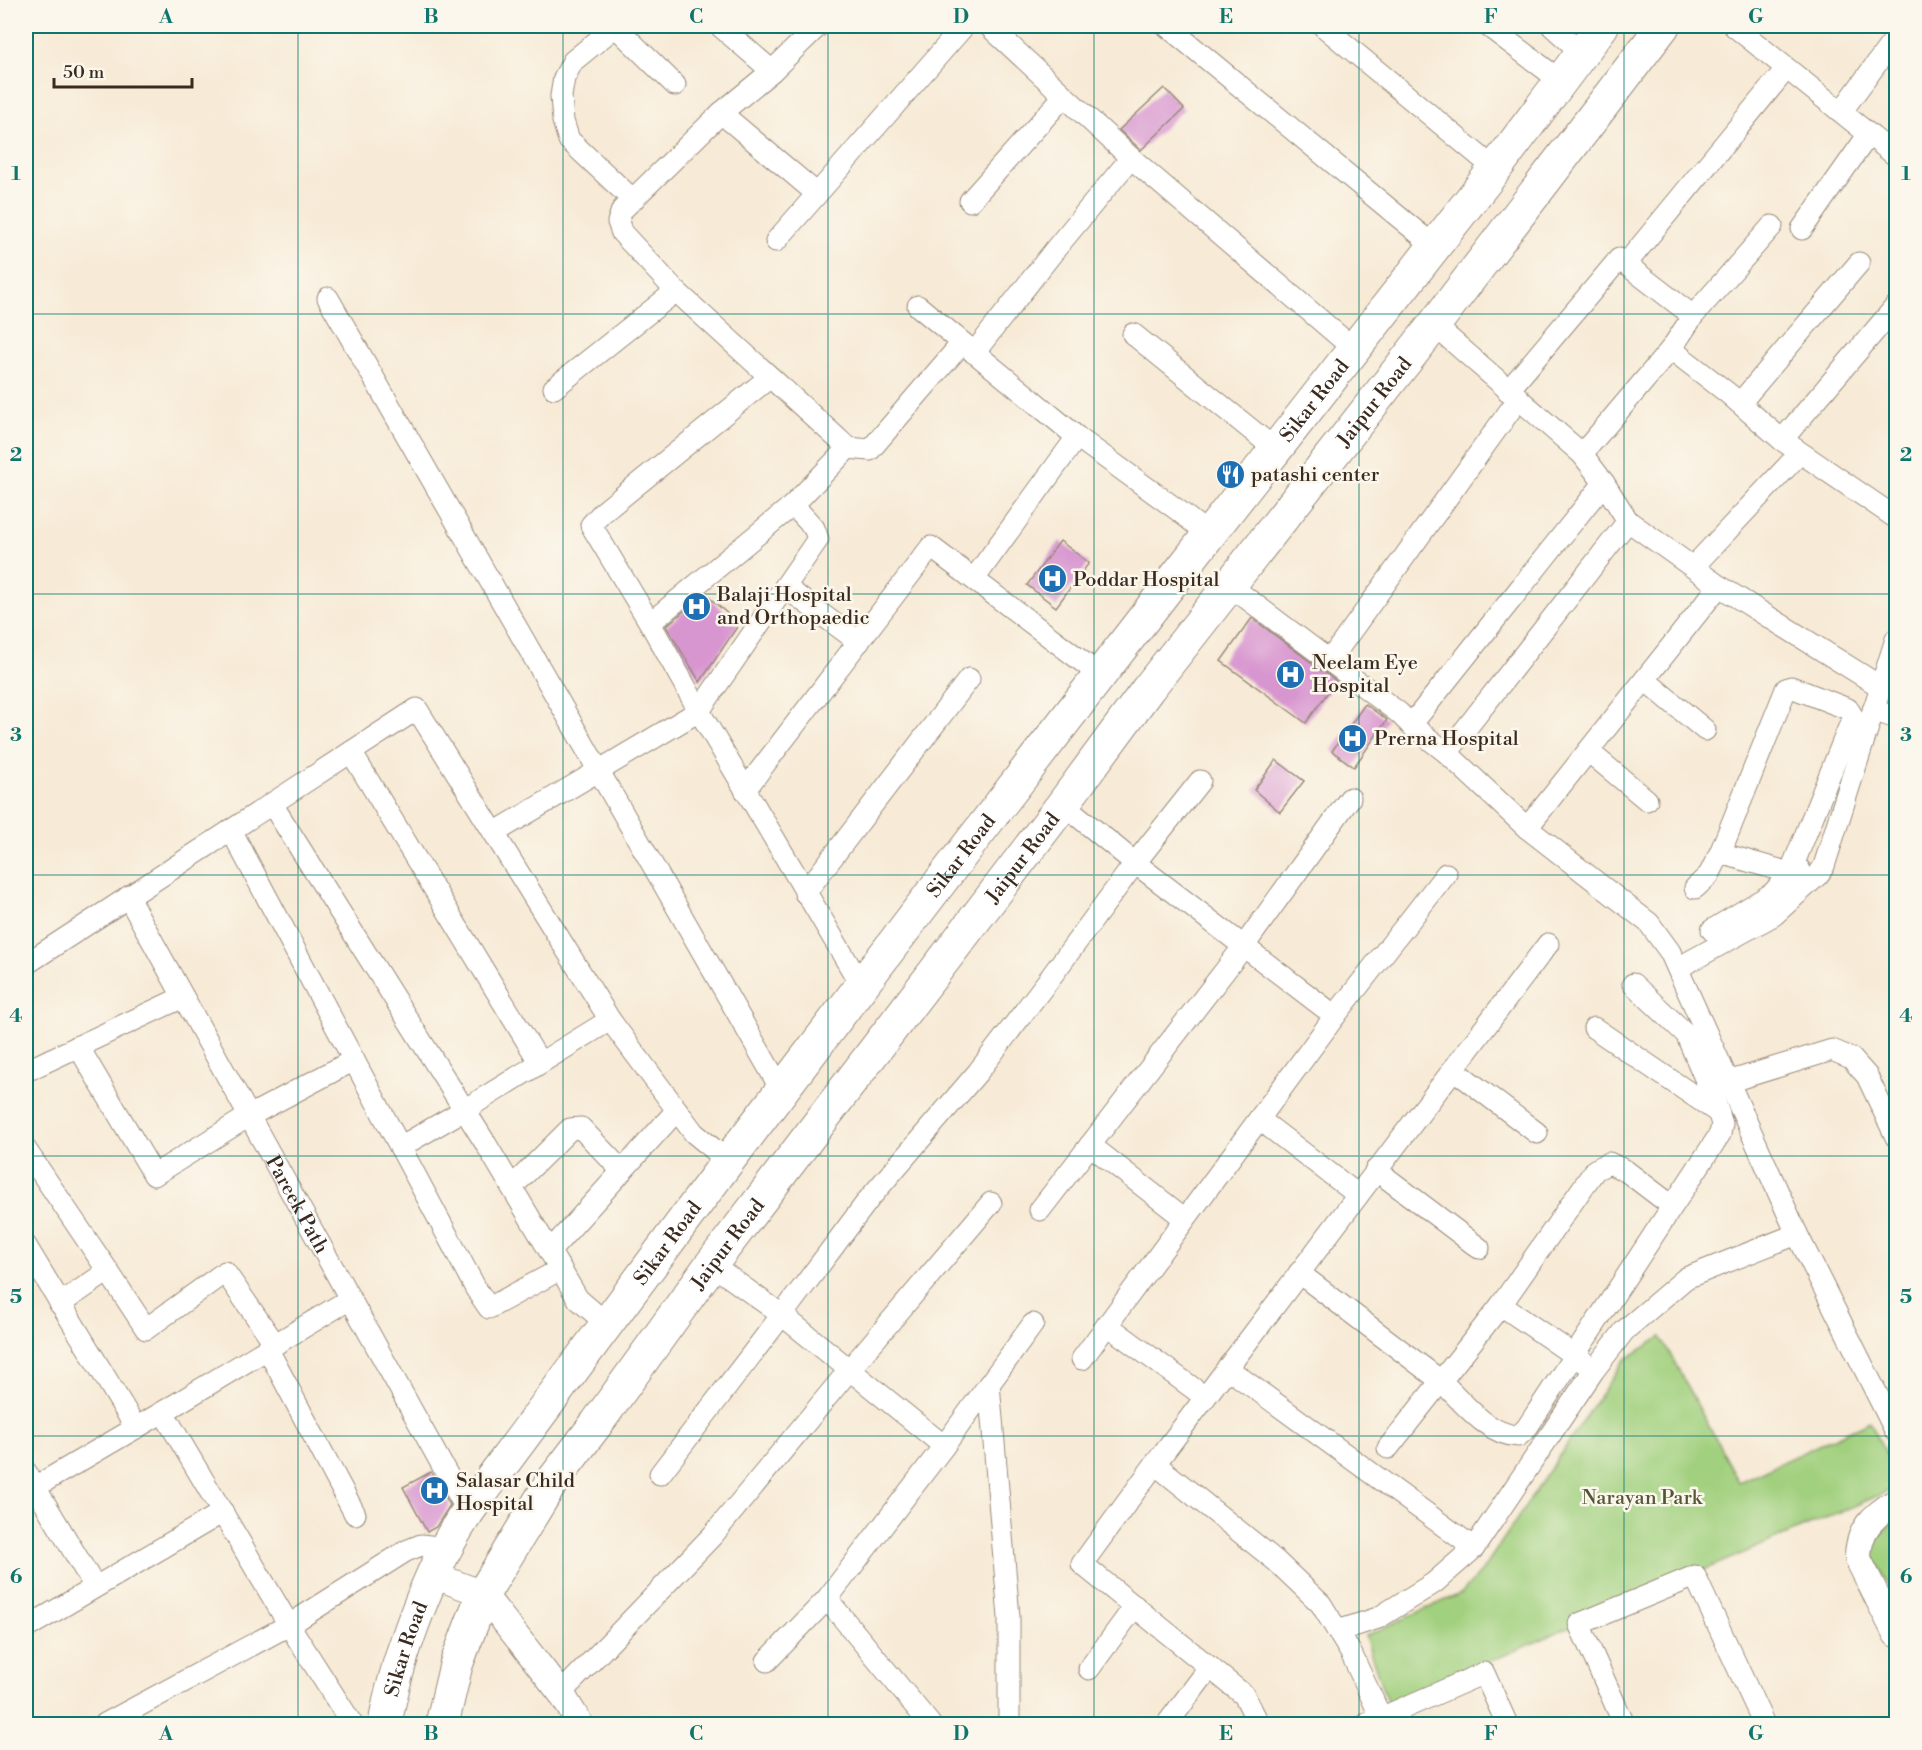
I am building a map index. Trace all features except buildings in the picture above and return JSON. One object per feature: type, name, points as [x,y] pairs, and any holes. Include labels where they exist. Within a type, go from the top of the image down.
[{"type":"main road","name":"Sikar Road","points":[[385,1725],[401,1663],[439,1562],[468,1512],[728,1161],[1100,675],[1562,82],[1602,26]]},
{"type":"main road","name":"Jaipur Road","points":[[442,1725],[456,1665],[483,1594],[551,1483],[711,1264],[1063,804],[1148,689],[1434,325],[1663,26]]},
{"type":"street","points":[[633,200],[569,140],[563,121],[561,96],[564,78],[573,61],[616,26],[675,85]]},
{"type":"street","points":[[720,26],[772,71]]},
{"type":"street","points":[[818,26],[772,71],[721,113],[622,210],[619,217],[622,233],[676,291],[848,448],[870,450],[968,348],[1131,158]]},
{"type":"street","points":[[776,241],[963,26]]},
{"type":"street","points":[[989,26],[1131,158],[1354,348]]},
{"type":"street","points":[[1167,26],[1434,246]]},
{"type":"street","points":[[1323,26],[1495,169]]},
{"type":"street","points":[[1488,26],[1562,82]]},
{"type":"street","points":[[1552,26],[1582,53]]},
{"type":"street","points":[[1734,26],[1896,156]]},
{"type":"street","points":[[1840,111],[1896,38]]},
{"type":"street","points":[[1626,264],[1786,69]]},
{"type":"street","points":[[970,201],[1064,96]]},
{"type":"street","points":[[721,113],[816,193]]},
{"type":"street","points":[[1802,229],[1869,134]]},
{"type":"street","points":[[1582,454],[1671,350],[1693,316],[1772,226]]},
{"type":"street","points":[[1329,660],[1513,394],[1619,259],[1693,316]]},
{"type":"street","points":[[1740,403],[1859,263]]},
{"type":"street","points":[[554,388],[676,291]]},
{"type":"street","points":[[328,297],[782,1091]]},
{"type":"street","points":[[918,306],[1077,437],[1209,535]]},
{"type":"street","points":[[1782,440],[1896,306]]},
{"type":"street","points":[[1434,325],[1582,454],[1628,521],[1719,585],[1881,687]]},
{"type":"street","points":[[1133,334],[1275,449]]},
{"type":"street","points":[[1671,350],[1740,403],[1782,440],[1896,518]]},
{"type":"street","points":[[770,377],[602,513],[591,525],[862,987]]},
{"type":"street","points":[[974,579],[1077,437]]},
{"type":"street","points":[[650,623],[793,505],[848,448]]},
{"type":"street","points":[[1693,567],[1800,453]]},
{"type":"street","points":[[1411,725],[1604,483]]},
{"type":"street","points":[[494,833],[699,711],[818,539],[814,528],[793,505]]},
{"type":"street","points":[[1447,753],[1628,521]]},
{"type":"street","points":[[745,790],[931,547],[1100,675]]},
{"type":"street","points":[[1229,585],[1399,713],[1447,753],[1527,828],[1649,923],[1670,952],[1678,968],[1797,1234],[1896,1432]]},
{"type":"street","points":[[1527,828],[1719,585]]},
{"type":"street","points":[[785,587],[859,642]]},
{"type":"street","points":[[1678,968],[1774,915],[1818,875],[1824,866],[1896,639]]},
{"type":"street","points":[[805,893],[969,678]]},
{"type":"street","points":[[1645,680],[1705,730]]},
{"type":"street","points":[[1695,888],[1709,874],[1720,853],[1786,689],[1791,687],[1848,709],[1852,717],[1790,873],[1773,893],[1712,930]]},
{"type":"street","points":[[26,964],[417,709],[610,1020],[694,1133],[728,1161]]},
{"type":"street","points":[[1874,710],[1896,718]]},
{"type":"street","points":[[1588,751],[1647,800]]},
{"type":"street","points":[[351,752],[540,1063]]},
{"type":"street","points":[[660,1474],[869,1199],[978,1072],[1135,862],[1200,781]]},
{"type":"street","points":[[1040,1210],[1244,946],[1350,798]]},
{"type":"street","points":[[272,804],[512,1186],[578,1299],[607,1324]]},
{"type":"street","points":[[1063,804],[1335,1016]]},
{"type":"street","points":[[231,830],[476,1289],[489,1308],[561,1269]]},
{"type":"street","points":[[1720,853],[1790,873],[1803,869],[1818,875]]},
{"type":"street","points":[[1082,1359],[1335,1016],[1446,874]]},
{"type":"street","name":"Pareek Path","points":[[128,897],[468,1512]]},
{"type":"street","points":[[1259,1725],[1244,1695],[1082,1564],[1205,1397],[1548,944]]},
{"type":"street","points":[[1299,1273],[1441,1381],[1489,1426],[1509,1436],[1518,1436],[1526,1429],[1720,1134],[1722,1124],[1719,1113],[1686,1034],[1633,984]]},
{"type":"street","points":[[26,1071],[183,996]]},
{"type":"street","points":[[400,1147],[610,1020]]},
{"type":"street","points":[[1594,1028],[1719,1113]]},
{"type":"street","points":[[78,1046],[154,1176],[249,1116],[354,1060]]},
{"type":"street","points":[[1728,1082],[1832,1050],[1851,1058],[1867,1076],[1896,1137]]},
{"type":"street","points":[[1453,1069],[1538,1133]]},
{"type":"street","points":[[550,1251],[677,1110]]},
{"type":"street","points":[[1259,1119],[1358,1195]]},
{"type":"street","points":[[512,1186],[570,1129],[581,1128],[622,1171]]},
{"type":"street","points":[[1090,1145],[1185,1219]]},
{"type":"street","points":[[26,1149],[146,1329],[225,1272],[271,1346],[355,1514]]},
{"type":"street","points":[[1388,1448],[1501,1305],[1595,1170],[1609,1164],[1626,1171],[1672,1206]]},
{"type":"street","points":[[1376,1170],[1479,1248]]},
{"type":"street","points":[[561,1694],[713,1534],[991,1203]]},
{"type":"street","points":[[1338,1631],[1378,1618],[1434,1583],[1474,1548],[1594,1370],[1625,1330],[1686,1278],[1797,1234]]},
{"type":"street","points":[[26,1246],[136,1428]]},
{"type":"street","points":[[711,1264],[782,1315],[944,1446]]},
{"type":"street","points":[[60,1304],[108,1271]]},
{"type":"street","points":[[95,1587],[30,1479],[136,1428],[350,1299]]},
{"type":"street","points":[[1501,1305],[1594,1370]]},
{"type":"street","points":[[767,1661],[827,1599],[944,1446],[1033,1324]]},
{"type":"street","points":[[1107,1325],[1205,1397]]},
{"type":"street","points":[[1227,1368],[1474,1548]]},
{"type":"street","points":[[989,1384],[1009,1617],[1009,1725]]},
{"type":"street","points":[[163,1412],[289,1625],[352,1724]]},
{"type":"street","points":[[1155,1464],[1276,1561],[1321,1604],[1351,1653],[1377,1722],[1484,1673],[1507,1725]]},
{"type":"street","points":[[1896,1502],[1867,1523],[1858,1546],[1858,1559],[1896,1634]]},
{"type":"street","points":[[26,1628],[224,1512]]},
{"type":"street","points":[[105,1725],[289,1625],[406,1551],[421,1545],[439,1562],[483,1594],[561,1694],[580,1725]]},
{"type":"street","points":[[1624,1725],[1580,1624],[1695,1576],[1764,1725]]},
{"type":"street","points":[[827,1599],[930,1725]]},
{"type":"street","points":[[1089,1669],[1135,1606]]},
{"type":"street","points":[[1167,1725],[1210,1667]]},
{"type":"green space","name":"Narayan Park","points":[[1661,1337],[1739,1482],[1870,1421],[1896,1475],[1896,1488],[1388,1705],[1365,1636],[1462,1593],[1482,1571],[1624,1360]]},
{"type":"green space","points":[[1896,1521],[1896,1598],[1878,1564],[1874,1550],[1880,1535]]},
{"type":"place","name":"patashi center","points":[[1230,474]]},
{"type":"place","name":"Poddar Hospital","points":[[1052,579]]},
{"type":"place","name":"Balaji Hospital and Orthopaedic","points":[[696,606]]},
{"type":"place","name":"Neelam Eye Hospital","points":[[1291,674]]},
{"type":"place","name":"Prerna Hospital","points":[[1353,738]]},
{"type":"place","name":"Salasar Child Hospital","points":[[435,1491]]}]
